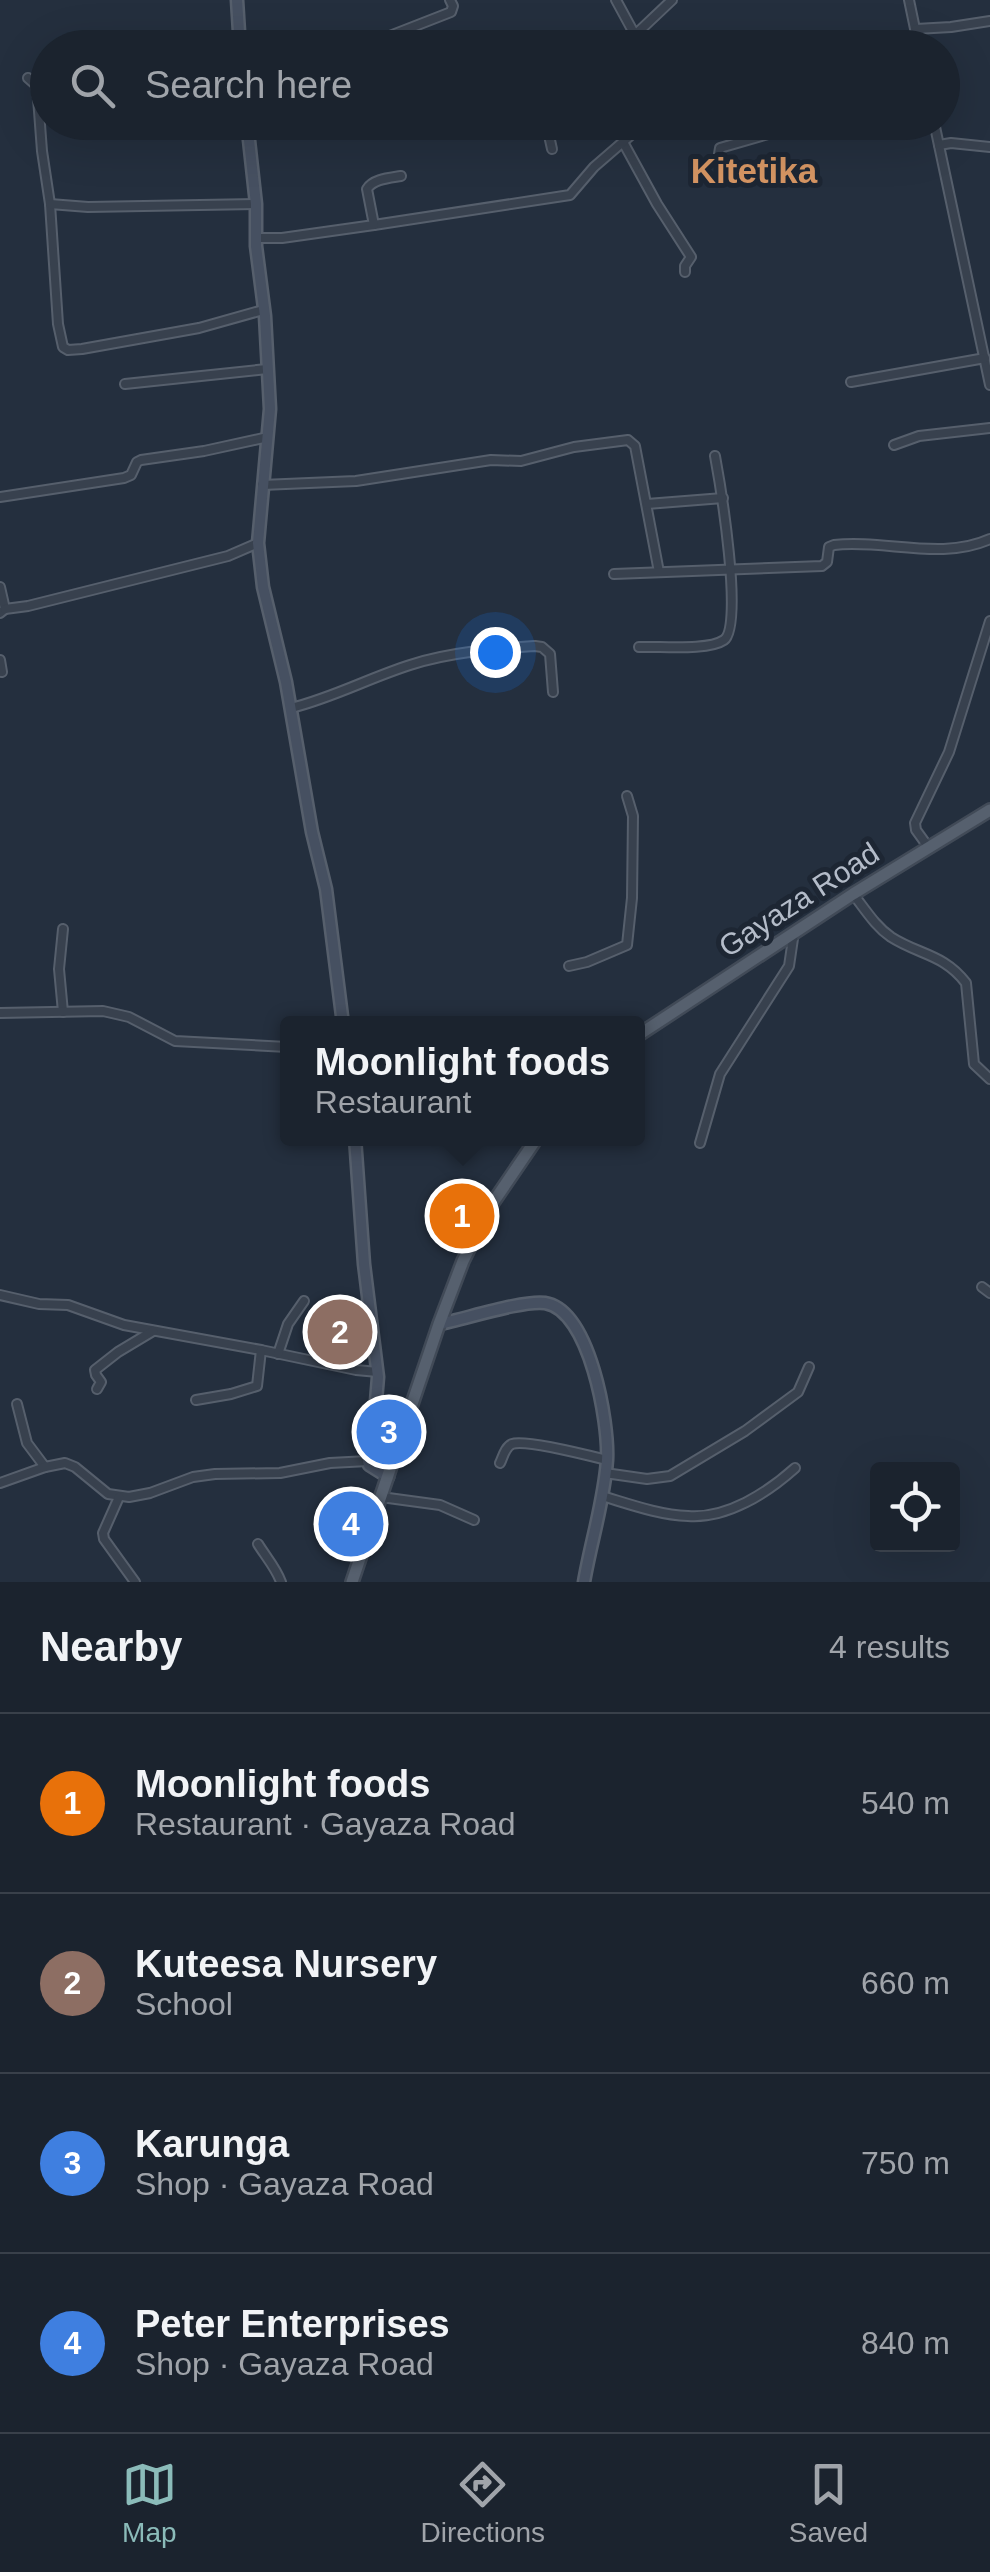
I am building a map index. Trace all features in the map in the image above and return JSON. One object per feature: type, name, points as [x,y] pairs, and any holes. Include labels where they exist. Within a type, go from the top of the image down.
[{"type":"main road","name":"Gayaza Road","points":[[645,1031],[990,810]]},
{"type":"main road","points":[[352,1582],[463,1261],[486,1214],[532,1146]]},
{"type":"street","points":[[237,0],[239,30]]},
{"type":"street","points":[[403,30],[451,12],[450,0]]},
{"type":"street","points":[[616,0],[631,30]]},
{"type":"street","points":[[639,30],[672,0]]},
{"type":"street","points":[[909,0],[916,29],[990,21]]},
{"type":"street","points":[[41,140],[63,347],[82,349],[199,328],[264,310]]},
{"type":"street","points":[[249,140],[270,409],[258,544],[326,890],[342,1016]]},
{"type":"street","points":[[550,140],[552,148]]},
{"type":"street","points":[[256,238],[282,238],[570,196],[594,167],[626,140]]},
{"type":"street","points":[[627,140],[657,204],[692,257],[684,266],[685,272]]},
{"type":"street","points":[[726,172],[718,160],[720,148],[748,140]]},
{"type":"street","points":[[938,140],[990,385]]},
{"type":"street","points":[[939,145],[990,147]]},
{"type":"street","points":[[374,225],[367,189],[380,180],[400,176]]},
{"type":"street","points":[[50,204],[256,204]]},
{"type":"street","points":[[852,382],[985,358]]},
{"type":"street","points":[[125,384],[267,369]]},
{"type":"street","points":[[894,445],[919,436],[990,428]]},
{"type":"street","points":[[0,496],[124,478],[142,460],[268,437]]},
{"type":"street","points":[[262,485],[356,481],[491,460],[522,460],[574,447],[628,440],[635,446],[659,572]]},
{"type":"street","points":[[639,647],[710,646],[729,635],[730,568],[715,456]]},
{"type":"street","points":[[648,504],[723,498]]},
{"type":"street","points":[[614,574],[825,565],[829,548],[840,544],[942,548],[990,540]]},
{"type":"street","points":[[0,587],[3,611],[228,556],[258,544]]},
{"type":"street","points":[[929,848],[915,824],[950,752],[990,621]]},
{"type":"street","points":[[290,708],[413,664],[484,650],[535,646],[550,654],[553,692]]},
{"type":"street","points":[[0,660],[2,672]]},
{"type":"street","points":[[569,966],[627,944],[633,816],[627,796]]},
{"type":"street","points":[[854,894],[890,936],[944,960],[966,983],[974,1064],[990,1079]]},
{"type":"street","points":[[62,1012],[59,969],[64,929]]},
{"type":"street","points":[[700,1143],[720,1074],[789,966],[794,932]]},
{"type":"street","points":[[0,1013],[103,1011],[129,1017],[175,1041],[280,1048]]},
{"type":"street","points":[[355,1146],[360,1229],[378,1372],[368,1460],[369,1466],[388,1478]]},
{"type":"street","points":[[0,1296],[68,1305],[109,1322],[378,1372]]},
{"type":"street","points":[[278,1354],[288,1324],[304,1301]]},
{"type":"street","points":[[439,1324],[532,1304],[551,1304],[572,1321],[581,1336],[604,1420],[606,1466],[584,1582]]},
{"type":"street","points":[[97,1389],[101,1382],[95,1370],[154,1330]]},
{"type":"street","points":[[196,1400],[257,1386],[261,1350]]},
{"type":"street","points":[[500,1463],[513,1444],[537,1446],[647,1479],[670,1476],[746,1431],[798,1392],[809,1366]]},
{"type":"street","points":[[17,1404],[28,1443],[45,1467]]},
{"type":"street","points":[[0,1483],[58,1463],[70,1464],[108,1494],[119,1497],[150,1494],[183,1480],[215,1474],[280,1472],[368,1460]]},
{"type":"street","points":[[602,1496],[673,1515],[700,1516],[755,1498],[794,1468]]},
{"type":"street","points":[[119,1497],[104,1539],[134,1582]]},
{"type":"street","points":[[381,1497],[440,1505],[474,1520]]},
{"type":"street","points":[[258,1544],[281,1582]]},
{"type":"place","name":"Moonlight foods","points":[[462,1216]]},
{"type":"place","name":"Kuteesa Nursery","points":[[340,1332]]},
{"type":"place","name":"Karunga","points":[[389,1432]]},
{"type":"place","name":"Peter Enterprises","points":[[351,1524]]},
{"type":"district","name":"Kitetika","points":[[754,171]]}]
